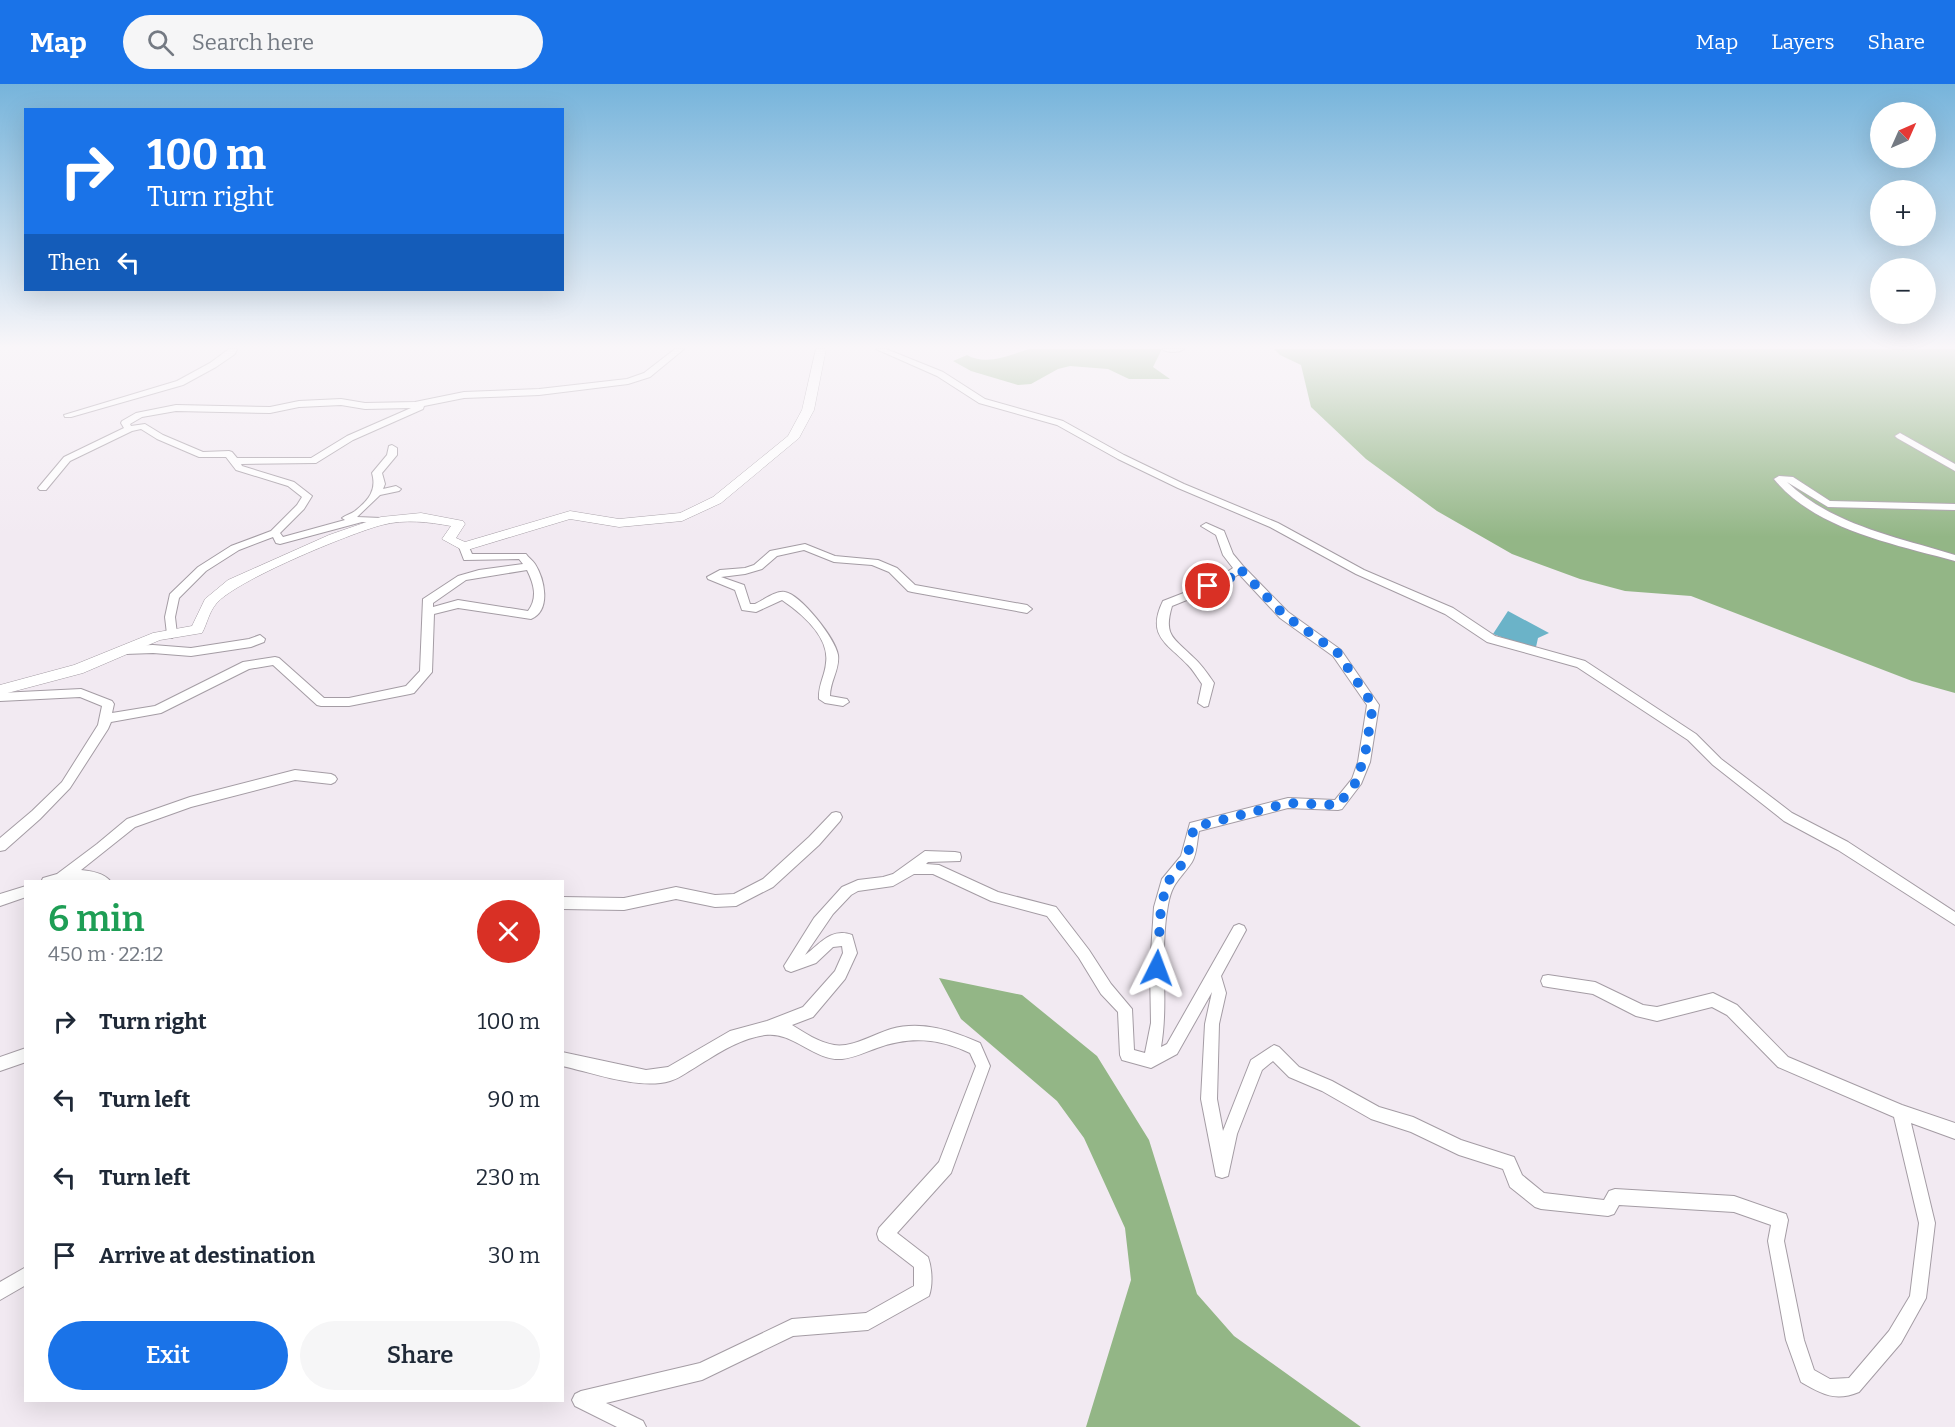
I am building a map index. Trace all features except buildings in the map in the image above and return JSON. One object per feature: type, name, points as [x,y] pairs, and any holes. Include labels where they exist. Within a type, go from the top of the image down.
[{"type":"street","points":[[68,415],[80,412]]},
{"type":"street","points":[[129,429],[125,423],[139,415],[157,412]]},
{"type":"street","points":[[236,461],[314,461],[350,438],[408,412]]},
{"type":"street","points":[[275,533],[280,541],[362,519],[381,521],[421,517],[459,524],[448,539],[464,547],[570,515],[619,523],[682,516],[717,500],[793,438],[807,412]]},
{"type":"street","points":[[1014,412],[1060,423],[1121,457],[1181,486],[1274,525],[1360,572],[1449,611],[1491,639],[1581,664],[1692,737],[1717,762],[1788,817],[1843,846],[1955,919]]},
{"type":"street","points":[[43,488],[67,459],[129,429],[142,426],[160,437],[202,455],[230,454],[239,468],[291,484],[307,496],[301,507],[275,533],[235,548],[202,569],[174,597],[170,617],[172,634]]},
{"type":"street","points":[[1900,436],[1955,468]]},
{"type":"street","points":[[313,532],[358,513],[377,493],[380,483],[377,473],[392,455],[392,448]]},
{"type":"street","points":[[1955,507],[1828,504],[1790,479],[1779,479],[1801,500],[1832,518],[1955,558]]},
{"type":"street","points":[[377,493],[396,489]]},
{"type":"street","points":[[0,690],[78,669],[158,636],[197,630],[210,602],[233,583],[333,538],[381,521]]},
{"type":"street","points":[[1150,1061],[1158,1023],[1157,968],[1161,907],[1167,883],[1187,858],[1194,827],[1288,803],[1338,805],[1357,781],[1369,735],[1373,705],[1337,652],[1284,615],[1228,555],[1220,533],[1206,526]]},
{"type":"street","points":[[429,612],[458,604],[531,615],[535,611],[540,587],[531,566],[522,556],[468,558],[464,547]]},
{"type":"street","points":[[843,702],[825,699],[822,688],[833,663],[833,651],[825,637],[798,604],[783,595],[756,608],[746,607],[740,588],[712,577],[720,573],[745,571],[758,567],[774,553],[805,547],[834,559],[874,562],[893,570],[912,588],[1027,609]]},
{"type":"street","points":[[106,718],[157,710],[247,665],[275,661],[321,702],[349,702],[410,690],[426,672],[429,612],[427,602],[460,579],[478,574],[511,572],[531,566]]},
{"type":"street","points":[[1204,703],[1208,683],[1191,662],[1168,642],[1161,631],[1162,618],[1167,604],[1230,578],[1239,568]]},
{"type":"street","points":[[121,651],[153,649],[191,652],[251,643],[260,639]]},
{"type":"street","points":[[0,697],[81,693],[108,704],[104,726],[66,785],[0,846]]},
{"type":"street","points":[[54,880],[62,877],[102,848],[131,823],[190,802],[295,775],[331,779]]},
{"type":"street","points":[[564,903],[624,904],[676,893],[715,901],[736,900],[768,883],[814,841],[836,817]]},
{"type":"street","points":[[564,1059],[646,1077],[670,1074],[735,1036],[766,1028],[807,1012],[840,975],[850,953],[847,939],[830,941],[811,959],[791,966],[800,947],[828,910],[853,887],[888,882],[913,869],[925,856],[956,857]]},
{"type":"street","points":[[913,869],[934,868],[996,897],[1051,911],[1084,954],[1106,988],[1125,1009],[1127,1055],[1150,1061],[1172,1049],[1239,930]]},
{"type":"street","points":[[62,877],[100,880]]},
{"type":"street","points":[[0,900],[24,892]]},
{"type":"street","points":[[1214,977],[1219,993],[1212,1024],[1209,1099],[1222,1170],[1229,1134],[1256,1065],[1274,1052],[1294,1072],[1327,1086],[1376,1114],[1413,1125],[1459,1147],[1508,1163],[1516,1180],[1541,1201],[1608,1208],[1615,1197],[1734,1204],[1780,1220],[1776,1241],[1795,1340],[1807,1376],[1829,1388],[1853,1386],[1895,1337],[1918,1298],[1927,1223],[1901,1112]]},
{"type":"street","points":[[1548,981],[1595,988],[1641,1011],[1657,1014],[1713,1000],[1732,1010],[1783,1062],[1901,1112],[1955,1131]]},
{"type":"street","points":[[637,1427],[581,1400],[702,1371],[792,1328],[868,1321],[923,1290],[922,1263],[885,1234],[945,1167],[983,1066],[975,1048],[951,1037],[926,1033],[894,1035],[845,1052],[834,1052],[809,1043],[788,1030],[766,1028]]},
{"type":"street","points":[[0,1064],[24,1056]]},
{"type":"street","points":[[0,1292],[24,1276]]},
{"type":"green space","points":[[1316,412],[1955,412],[1955,693],[1912,681],[1691,596],[1625,591],[1580,579],[1512,554],[1437,511],[1366,459]]},
{"type":"green space","points":[[939,978],[1022,995],[1097,1056],[1149,1140],[1197,1294],[1234,1336],[1361,1427],[1086,1427],[1131,1280],[1125,1228],[1084,1138],[1057,1101],[961,1019]]},
{"type":"water","points":[[1508,611],[1549,633],[1538,638],[1536,647],[1526,646],[1493,634]]},
{"type":"route","points":[[1157,968],[1161,907],[1167,883],[1187,858],[1194,827],[1288,803],[1338,805],[1357,781],[1364,762],[1369,735],[1373,705],[1337,652],[1284,615],[1239,568],[1230,578],[1208,586]]}]
